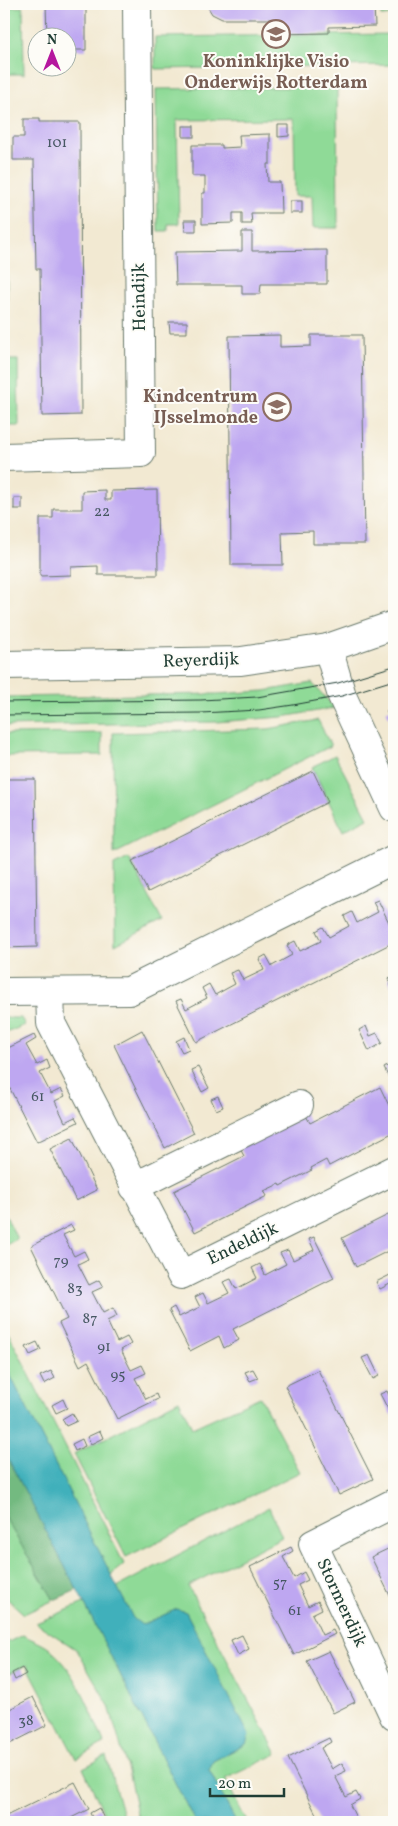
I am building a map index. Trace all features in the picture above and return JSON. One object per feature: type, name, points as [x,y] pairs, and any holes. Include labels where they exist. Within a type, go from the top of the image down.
[{"type":"street","name":"Heindijk","points":[[4,457],[141,453],[136,4]]},
{"type":"street","name":"Reyerdijk","points":[[4,665],[241,661],[328,648],[394,625]]},
{"type":"street","points":[[328,648],[342,696],[394,808]]},
{"type":"street","points":[[4,992],[129,991],[394,859]]},
{"type":"street","name":"Endeldijk","points":[[50,992],[51,1023],[180,1275],[394,1170]]},
{"type":"street","points":[[134,1187],[299,1105]]},
{"type":"street","name":"Stormerdijk","points":[[394,1503],[313,1544],[394,1716]]},
{"type":"green space","points":[[380,4],[394,4],[394,15],[381,16]]},
{"type":"green space","points":[[4,7],[23,7],[24,74],[4,74]]},
{"type":"green space","points":[[394,34],[394,65],[155,69],[155,37]]},
{"type":"green space","points":[[337,87],[338,228],[313,228],[312,196],[295,196],[294,119],[177,120],[179,224],[168,224],[168,231],[158,231],[156,89]]},
{"type":"green space","points":[[4,91],[8,354],[4,354]]},
{"type":"green space","points":[[4,360],[18,360],[19,426],[4,426]]},
{"type":"green space","points":[[312,683],[335,708],[282,717],[216,722],[4,726],[4,697],[217,694],[264,691]]},
{"type":"green space","points":[[318,720],[331,746],[114,854],[113,733],[268,729]]},
{"type":"green space","points":[[102,733],[102,755],[4,756],[4,734]]},
{"type":"green space","points":[[335,755],[368,818],[343,831],[312,767]]},
{"type":"green space","points":[[129,858],[162,921],[115,945],[114,865]]},
{"type":"green space","points":[[4,1018],[21,1018],[25,1025],[4,1034]]},
{"type":"green space","points":[[4,1211],[17,1239],[4,1246]]},
{"type":"green space","points":[[4,1324],[124,1564],[111,1575],[4,1363]]},
{"type":"green space","points":[[260,1397],[300,1472],[126,1557],[74,1454],[179,1400],[192,1428]]},
{"type":"green space","points":[[4,1451],[77,1590],[54,1600],[4,1516]]},
{"type":"green space","points":[[269,1507],[282,1537],[188,1586],[277,1754],[225,1779],[247,1822],[236,1822],[209,1770],[213,1761],[246,1744],[248,1735],[186,1612],[177,1609],[142,1625],[133,1619],[117,1587]]},
{"type":"green space","points":[[4,1516],[54,1600],[24,1614],[4,1596]]},
{"type":"green space","points":[[84,1603],[195,1822],[139,1822],[129,1775],[109,1706],[77,1650],[36,1623]]},
{"type":"green space","points":[[23,1635],[43,1644],[62,1661],[83,1694],[104,1743],[76,1759],[27,1665],[4,1676],[4,1644]]},
{"type":"green space","points":[[106,1756],[125,1822],[108,1822],[83,1768]]},
{"type":"water","points":[[4,1363],[133,1618],[142,1625],[177,1609],[186,1612],[249,1735],[246,1744],[213,1761],[209,1770],[236,1822],[195,1822],[84,1603],[4,1451]]},
{"type":"building","points":[[46,4],[86,4],[86,50],[78,50],[78,28],[47,28]]},
{"type":"building","points":[[206,4],[374,4],[375,26],[329,27],[329,33],[274,34],[273,19],[222,19],[212,14]]},
{"type":"building","points":[[24,119],[39,119],[39,122],[80,122],[81,415],[42,416],[40,269],[36,269],[34,160],[13,160],[13,137],[24,137]]},
{"type":"building","points":[[278,125],[289,125],[289,136],[278,137]]},
{"type":"building","points":[[183,126],[194,126],[194,137],[183,137]]},
{"type":"building","points":[[270,134],[270,164],[267,164],[268,182],[280,182],[281,213],[251,213],[252,224],[242,224],[242,213],[233,213],[233,223],[202,224],[202,193],[205,193],[205,176],[192,176],[192,145],[222,145],[222,148],[240,147],[239,135]]},
{"type":"building","points":[[290,201],[302,201],[302,213],[290,213]]},
{"type":"building","points":[[184,220],[196,220],[196,231],[185,231]]},
{"type":"building","points":[[242,232],[252,232],[252,251],[327,250],[327,284],[261,284],[260,294],[242,294],[242,285],[176,285],[175,252],[242,251]]},
{"type":"building","points":[[169,322],[187,322],[187,333],[170,333]]},
{"type":"building","points":[[280,335],[280,347],[311,346],[311,335],[362,335],[365,544],[313,544],[313,531],[282,532],[283,565],[231,565],[229,336]]},
{"type":"building","points":[[105,490],[105,500],[111,500],[111,491],[157,490],[158,575],[98,575],[98,566],[71,567],[71,575],[40,576],[40,518],[53,518],[53,509],[82,509],[82,491]]},
{"type":"building","points":[[14,498],[22,498],[22,509],[14,509]]},
{"type":"building","points":[[394,707],[394,727],[386,711]]},
{"type":"building","points":[[313,771],[328,802],[148,892],[132,861]]},
{"type":"building","points":[[4,779],[35,779],[37,947],[4,948]]},
{"type":"building","points":[[378,900],[394,933],[394,942],[196,1042],[176,1001],[181,999],[186,1009],[207,998],[202,988],[209,984],[215,995],[235,984],[230,973],[238,970],[243,980],[264,970],[259,959],[266,955],[272,966],[292,955],[287,945],[295,941],[300,951],[321,941],[316,931],[323,927],[329,937],[349,926],[344,916],[352,912],[357,923],[378,912],[373,902]]},
{"type":"building","points":[[394,976],[394,987],[392,988],[388,978]]},
{"type":"building","points":[[366,1026],[370,1036],[377,1033],[382,1043],[369,1051],[359,1030]]},
{"type":"building","points":[[142,1030],[194,1133],[165,1148],[114,1045]]},
{"type":"building","points":[[34,1035],[36,1039],[26,1045],[37,1065],[47,1060],[50,1068],[40,1073],[51,1094],[61,1089],[65,1096],[55,1101],[65,1122],[75,1117],[78,1122],[37,1142],[4,1077],[4,1050]]},
{"type":"building","points":[[184,1037],[189,1049],[182,1052],[176,1041]]},
{"type":"building","points":[[391,1064],[394,1070],[394,1088],[384,1068]]},
{"type":"building","points":[[198,1067],[209,1088],[202,1092],[191,1070]]},
{"type":"building","points":[[380,1087],[394,1116],[394,1132],[329,1166],[326,1160],[311,1168],[312,1170],[280,1186],[279,1184],[264,1191],[267,1196],[195,1232],[174,1191],[244,1156],[237,1143],[303,1110],[310,1123]]},
{"type":"building","points":[[218,1096],[223,1107],[216,1110],[211,1099]]},
{"type":"building","points":[[72,1138],[97,1190],[76,1201],[50,1149]]},
{"type":"building","points":[[394,1212],[394,1248],[356,1267],[342,1238]]},
{"type":"building","points":[[71,1225],[74,1230],[63,1235],[74,1256],[84,1251],[88,1259],[78,1264],[89,1285],[99,1280],[103,1287],[92,1292],[103,1313],[113,1308],[117,1316],[107,1321],[117,1342],[127,1337],[131,1344],[121,1350],[131,1370],[142,1365],[146,1373],[135,1378],[146,1399],[156,1394],[158,1399],[117,1419],[88,1361],[80,1366],[59,1323],[67,1319],[31,1246]]},
{"type":"building","points":[[314,1237],[334,1278],[233,1329],[239,1340],[224,1348],[219,1336],[190,1351],[169,1310],[174,1307],[179,1317],[200,1307],[195,1297],[203,1293],[208,1303],[229,1293],[223,1282],[231,1279],[236,1289],[257,1278],[252,1268],[260,1264],[265,1275],[286,1264],[280,1253],[288,1250],[293,1260],[314,1250],[309,1239]]},
{"type":"building","points":[[394,1273],[394,1282],[380,1289],[376,1282]]},
{"type":"building","points":[[37,1342],[41,1350],[30,1355],[26,1347]]},
{"type":"building","points":[[369,1355],[379,1376],[373,1379],[362,1358]]},
{"type":"building","points":[[253,1369],[258,1378],[250,1381],[245,1372]]},
{"type":"building","points":[[318,1370],[373,1479],[339,1495],[285,1386]]},
{"type":"building","points":[[51,1371],[55,1378],[44,1384],[40,1376]]},
{"type":"building","points":[[387,1391],[394,1406],[394,1414],[391,1415],[380,1394]]},
{"type":"building","points":[[63,1399],[67,1408],[56,1413],[52,1405]]},
{"type":"building","points":[[72,1413],[77,1421],[66,1426],[62,1419]]},
{"type":"building","points":[[100,1431],[103,1438],[91,1444],[87,1437]]},
{"type":"building","points":[[82,1439],[85,1446],[75,1451],[72,1444]]},
{"type":"building","points":[[394,1546],[394,1604],[371,1557]]},
{"type":"building","points":[[291,1547],[293,1551],[283,1557],[294,1578],[304,1572],[308,1580],[298,1585],[308,1606],[318,1601],[322,1609],[312,1614],[322,1635],[333,1630],[335,1634],[294,1655],[250,1567]]},
{"type":"building","points":[[242,1635],[249,1649],[238,1655],[231,1640]]},
{"type":"building","points":[[329,1651],[355,1702],[333,1713],[307,1661]]},
{"type":"building","points":[[22,1668],[26,1674],[15,1680],[12,1673]]},
{"type":"building","points":[[33,1697],[47,1725],[4,1747],[4,1712]]},
{"type":"building","points":[[329,1738],[331,1742],[321,1748],[332,1769],[342,1763],[346,1771],[335,1776],[346,1797],[356,1792],[360,1799],[350,1805],[358,1822],[320,1822],[288,1758]]},
{"type":"building","points":[[75,1782],[89,1809],[63,1822],[4,1822],[4,1817]]},
{"type":"building","points":[[99,1808],[105,1821],[94,1822],[90,1813]]},
{"type":"tram line","points":[[4,702],[201,700],[257,697],[338,683],[394,666]]},
{"type":"tram line","points":[[4,715],[201,713],[259,710],[342,696],[394,680]]},
{"type":"place","name":"Koninklijke Visio Onderwijs Rotterdam","points":[[276,34]]},
{"type":"place","name":"Kindcentrum IJsselmonde","points":[[277,407]]}]
